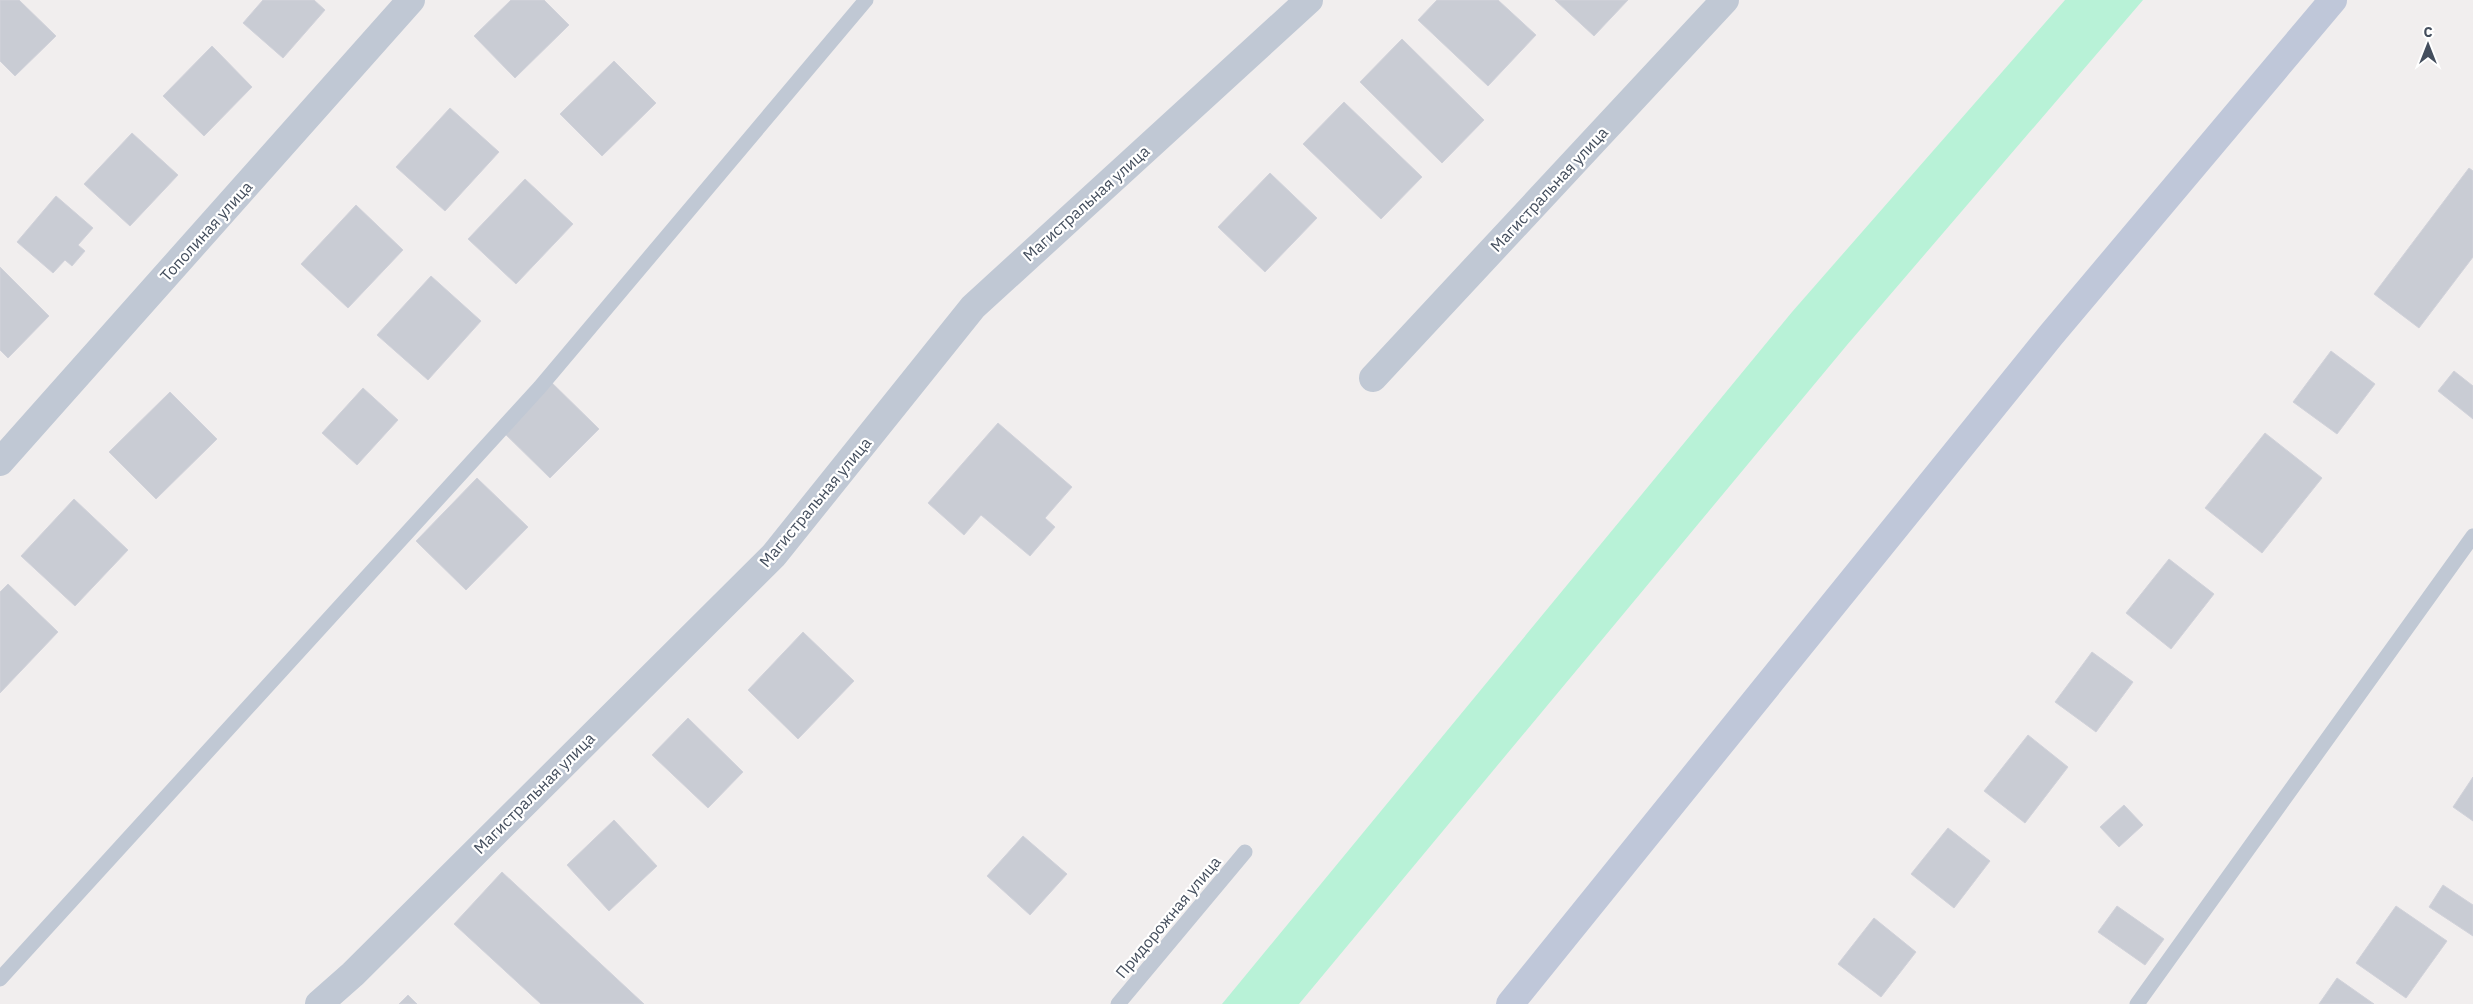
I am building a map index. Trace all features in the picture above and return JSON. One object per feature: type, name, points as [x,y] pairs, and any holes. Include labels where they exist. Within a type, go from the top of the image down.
[{"type":"main road","points":[[1510,1004],[2045,343],[2332,0]]},
{"type":"street","name":"Тополиная улица","points":[[0,462],[411,0]]},
{"type":"street","name":"Магистральная улица","points":[[319,1004],[353,974],[774,555],[973,307],[1309,0]]},
{"type":"street","name":"Магистральная улица","points":[[1373,378],[1725,0]]},
{"type":"lane","points":[[0,979],[540,387],[866,0]]},
{"type":"lane","points":[[2137,1004],[2473,536]]},
{"type":"lane","name":"Придорожная улица","points":[[1118,1004],[1246,852]]},
{"type":"green space","points":[[2065,0],[2143,0],[1847,345],[1299,1004],[1222,1004],[1792,312]]},
{"type":"building","points":[[0,0],[19,0],[56,36],[15,76],[0,61]]},
{"type":"building","points":[[263,0],[314,0],[325,10],[283,58],[243,23]]},
{"type":"building","points":[[511,0],[544,0],[569,25],[515,78],[474,36]]},
{"type":"building","points":[[1437,0],[1498,0],[1536,35],[1488,86],[1418,20]]},
{"type":"building","points":[[1555,0],[1628,0],[1594,36]]},
{"type":"building","points":[[1402,39],[1484,120],[1442,163],[1360,82]]},
{"type":"building","points":[[212,46],[252,87],[204,136],[163,96]]},
{"type":"building","points":[[614,61],[656,103],[602,156],[560,114]]},
{"type":"building","points":[[1344,102],[1422,177],[1381,219],[1303,144]]},
{"type":"building","points":[[450,108],[499,152],[445,211],[396,167]]},
{"type":"building","points":[[132,133],[178,175],[130,226],[84,184]]},
{"type":"building","points":[[2469,168],[2473,171],[2473,257],[2419,328],[2374,294]]},
{"type":"building","points":[[1270,173],[1317,218],[1265,272],[1218,227]]},
{"type":"building","points":[[525,179],[573,224],[516,284],[468,239]]},
{"type":"building","points":[[56,196],[93,228],[78,245],[85,251],[72,266],[65,260],[53,273],[17,242]]},
{"type":"building","points":[[356,205],[403,250],[348,308],[301,264]]},
{"type":"building","points":[[0,267],[49,316],[8,358],[0,350]]},
{"type":"building","points":[[431,276],[481,321],[428,380],[377,335]]},
{"type":"building","points":[[2331,351],[2375,384],[2337,434],[2293,402]]},
{"type":"building","points":[[2454,371],[2473,386],[2473,419],[2438,391]]},
{"type":"building","points":[[546,377],[599,429],[550,478],[498,427]]},
{"type":"building","points":[[363,388],[398,420],[357,465],[322,433]]},
{"type":"building","points":[[170,392],[217,439],[156,499],[109,452]]},
{"type":"building","points":[[998,423],[1072,487],[1045,518],[1055,527],[1030,556],[981,515],[964,535],[928,503]]},
{"type":"building","points":[[2265,433],[2322,478],[2262,553],[2205,508]]},
{"type":"building","points":[[477,478],[528,527],[466,590],[416,541]]},
{"type":"building","points":[[74,499],[128,550],[75,606],[21,556]]},
{"type":"building","points":[[2169,559],[2214,594],[2171,649],[2126,613]]},
{"type":"building","points":[[8,584],[58,632],[0,693],[0,592]]},
{"type":"building","points":[[803,632],[854,681],[798,739],[748,690]]},
{"type":"building","points":[[2092,652],[2133,682],[2096,732],[2055,702]]},
{"type":"building","points":[[688,718],[743,772],[708,808],[652,755]]},
{"type":"building","points":[[2028,735],[2068,767],[2025,823],[1984,791]]},
{"type":"building","points":[[2473,777],[2473,821],[2453,807]]},
{"type":"building","points":[[2124,805],[2143,825],[2119,847],[2100,827]]},
{"type":"building","points":[[614,820],[657,866],[609,911],[567,865]]},
{"type":"building","points":[[1948,828],[1990,861],[1954,908],[1911,874]]},
{"type":"building","points":[[1023,836],[1067,874],[1030,915],[987,876]]},
{"type":"building","points":[[502,872],[644,1004],[541,1004],[454,924]]},
{"type":"building","points":[[2443,885],[2473,905],[2473,936],[2429,907]]},
{"type":"building","points":[[2117,906],[2164,939],[2145,965],[2098,932]]},
{"type":"building","points":[[2396,906],[2447,941],[2406,998],[2356,963]]},
{"type":"building","points":[[1874,918],[1916,952],[1881,997],[1838,964]]},
{"type":"building","points":[[2337,978],[2374,1004],[2319,1004]]},
{"type":"building","points":[[408,995],[417,1004],[399,1004]]}]
